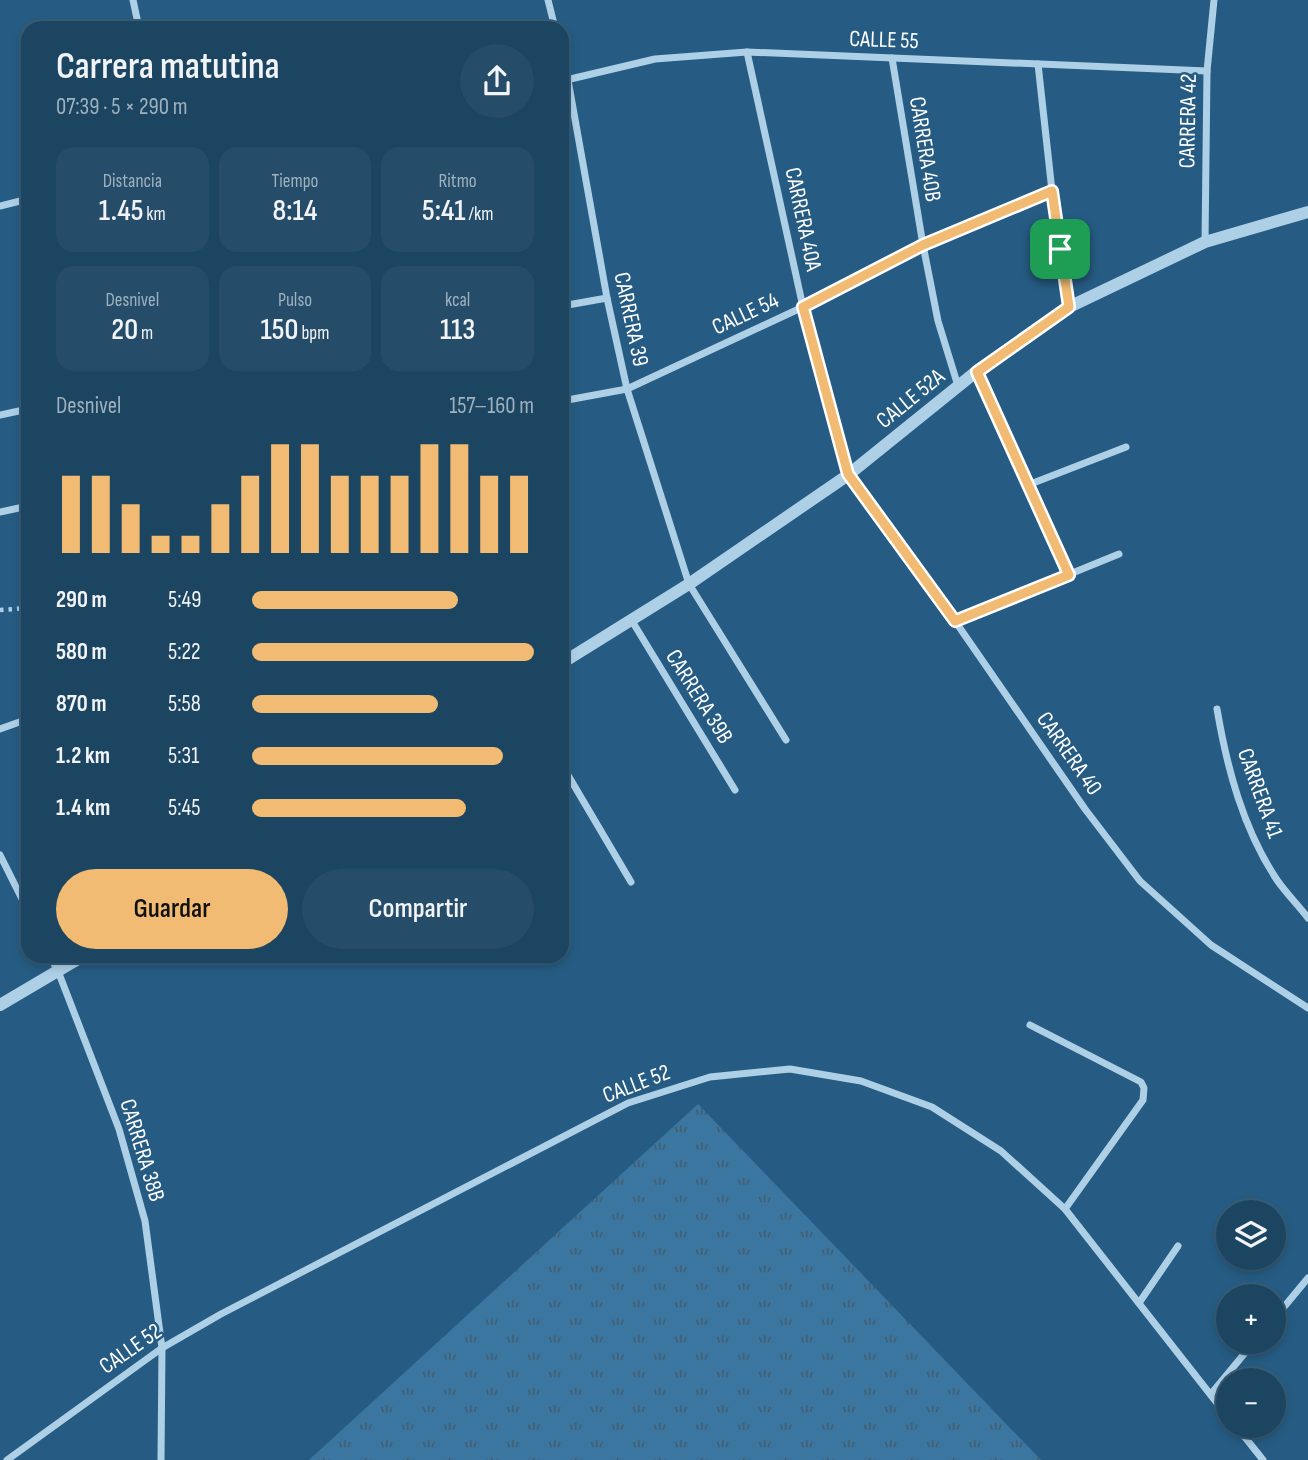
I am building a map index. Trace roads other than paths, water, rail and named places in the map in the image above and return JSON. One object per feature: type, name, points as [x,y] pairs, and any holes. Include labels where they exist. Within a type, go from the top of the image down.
[{"type":"street","points":[[133,0],[138,21]]},
{"type":"street","points":[[548,0],[553,21]]},
{"type":"street","name":"CARRERA 42","points":[[1205,243],[1207,71],[1214,0]]},
{"type":"street","name":"CALLE 55","points":[[569,80],[655,59],[747,52],[1207,71]]},
{"type":"street","name":"CARRERA 40A","points":[[747,52],[803,307],[848,474]]},
{"type":"street","name":"CARRERA 40B","points":[[892,58],[938,321],[958,386]]},
{"type":"street","points":[[1038,64],[1052,191],[1069,307]]},
{"type":"street","name":"CARRERA 39","points":[[569,102],[627,389],[690,584]]},
{"type":"street","name":"CALLE 54","points":[[569,400],[627,389],[803,307],[923,245],[1052,191]]},
{"type":"street","points":[[0,206],[21,201]]},
{"type":"street","name":"CALLE 52A","points":[[569,659],[690,584],[848,474],[958,386],[1069,307],[1205,243],[1308,212]]},
{"type":"street","points":[[569,305],[607,298]]},
{"type":"street","points":[[977,372],[1069,575]]},
{"type":"street","points":[[0,415],[21,410]]},
{"type":"street","points":[[1028,485],[1126,447]]},
{"type":"street","name":"CARRERA 40","points":[[848,474],[955,621],[1085,809],[1140,881],[1212,945],[1308,1008]]},
{"type":"street","points":[[0,512],[21,508]]},
{"type":"street","points":[[955,621],[1119,554]]},
{"type":"street","points":[[690,584],[786,740]]},
{"type":"street","name":"CARRERA 39B","points":[[632,621],[735,790]]},
{"type":"street","name":"CARRERA 41","points":[[1217,709],[1228,762],[1255,842],[1278,881],[1308,918]]},
{"type":"street","points":[[0,729],[21,722]]},
{"type":"street","points":[[569,777],[631,882]]},
{"type":"street","points":[[0,855],[21,897]]},
{"type":"street","name":"CARRERA 38B","points":[[54,963],[119,1129],[145,1221],[162,1348],[161,1460]]},
{"type":"street","points":[[0,1005],[71,963]]},
{"type":"street","points":[[1030,1025],[1142,1082],[1144,1088],[1143,1100],[1065,1209]]},
{"type":"street","name":"CALLE 52","points":[[7,1460],[162,1348],[221,1314],[628,1103],[710,1077],[790,1069],[861,1081],[932,1107],[1002,1151],[1065,1209],[1216,1401]]},
{"type":"street","points":[[1139,1303],[1178,1246]]},
{"type":"street","points":[[1286,1305],[1308,1278]]},
{"type":"street","points":[[1210,1394],[1244,1354]]},
{"type":"street","points":[[1246,1438],[1263,1460]]}]
